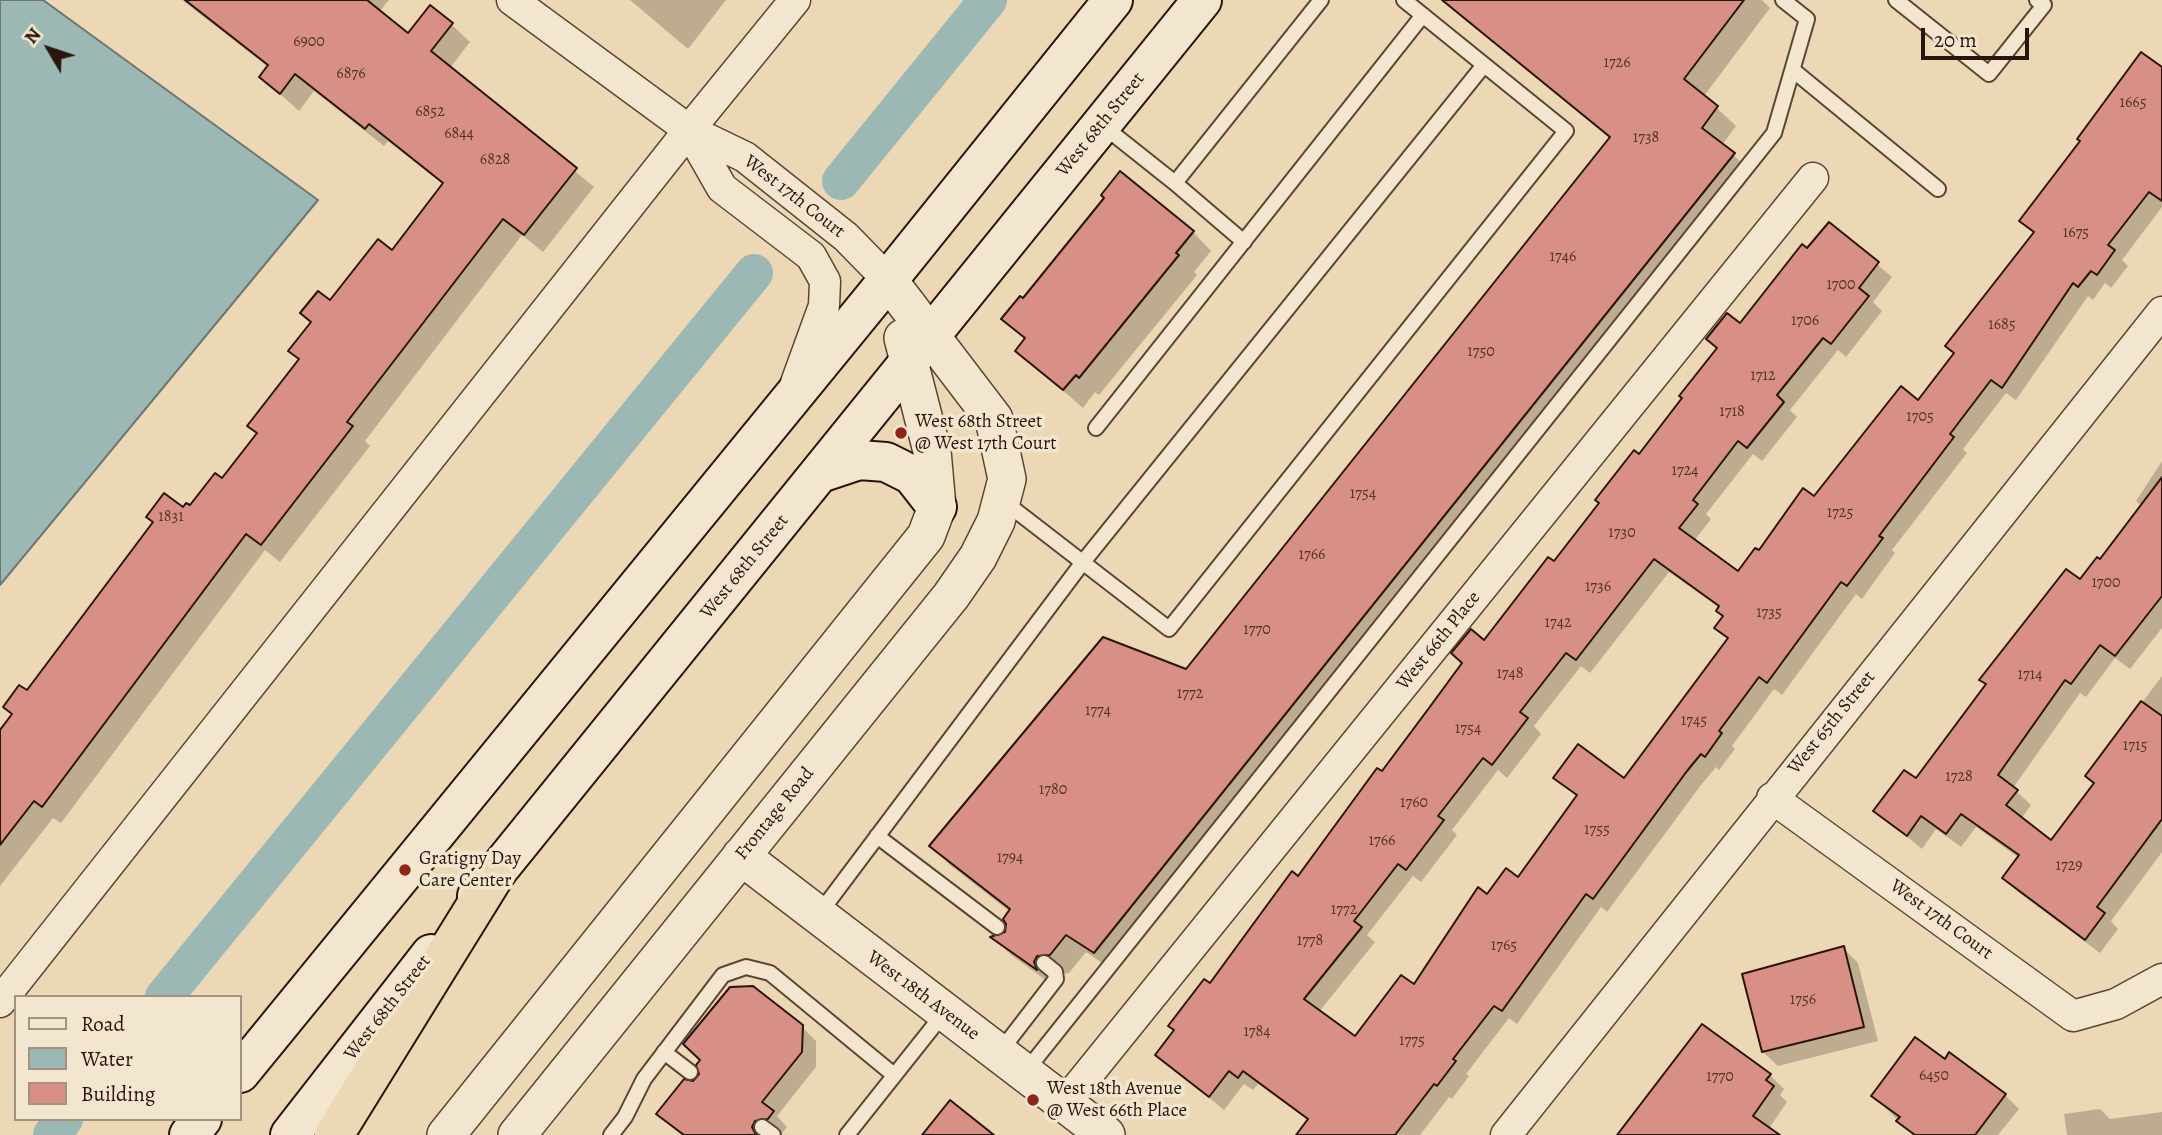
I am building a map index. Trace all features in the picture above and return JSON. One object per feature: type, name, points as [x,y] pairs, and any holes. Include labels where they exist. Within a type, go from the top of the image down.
[{"type":"highway","points":[[334,1135],[498,870]]},
{"type":"main road","points":[[242,1071],[888,281],[1113,0]]},
{"type":"main road","name":"West 68th Street","points":[[290,1135],[498,870],[1202,0]]},
{"type":"main road","points":[[820,473],[859,460],[886,462],[912,475],[937,507]]},
{"type":"main road","points":[[189,1135],[200,1121]]},
{"type":"street","name":"West 17th Court","points":[[512,0],[689,130],[745,157],[846,237],[888,281]]},
{"type":"street","points":[[0,1002],[689,130],[795,0]]},
{"type":"street","name":"West 17th Court","points":[[689,130],[722,188],[811,256],[825,281],[824,306],[789,402]]},
{"type":"street","name":"West 66th Place","points":[[1064,1104],[1813,178]]},
{"type":"street","points":[[446,1135],[913,557],[926,536],[937,507],[920,349],[888,281]]},
{"type":"street","name":"West 65th Street","points":[[1506,1135],[1772,797],[2162,312]]},
{"type":"street","points":[[920,349],[994,419],[1004,489]]},
{"type":"street","name":"Frontage Road","points":[[517,1135],[951,596],[978,557],[996,521],[1004,489]]},
{"type":"street","points":[[741,856],[735,832],[735,809],[747,763]]},
{"type":"street","name":"West 17th Court","points":[[1772,797],[2073,1016],[2116,1004],[2162,979]]},
{"type":"street","name":"West 18th Avenue","points":[[741,856],[1106,1135]]},
{"type":"lane","points":[[1175,183],[1321,0]]},
{"type":"lane","points":[[1004,489],[1083,562],[1169,629],[1566,131],[1404,0]]},
{"type":"lane","points":[[1011,1064],[1773,133],[1794,71],[1807,19],[1783,0]]},
{"type":"lane","points":[[1896,0],[1989,74],[2043,5],[2037,0]]},
{"type":"lane","points":[[1096,428],[1423,15]]},
{"type":"lane","points":[[818,915],[1083,562],[1484,65]]},
{"type":"lane","points":[[1794,71],[1938,189]]},
{"type":"lane","points":[[1102,125],[1244,242]]},
{"type":"lane","points":[[877,836],[997,927]]},
{"type":"lane","points":[[1011,1064],[1056,979],[1055,972],[1044,963]]},
{"type":"lane","points":[[611,1135],[625,1117],[644,1079],[723,975],[746,967],[770,973],[894,1075]]},
{"type":"lane","points":[[847,1135],[944,1012]]},
{"type":"lane","points":[[664,1052],[690,1072]]},
{"type":"water","points":[[0,0],[43,0],[318,200],[0,585]]},
{"type":"building","points":[[185,0],[367,0],[408,33],[430,5],[453,23],[431,51],[577,168],[524,235],[503,219],[347,422],[353,426],[261,545],[246,534],[42,807],[34,801],[0,845],[0,730],[12,714],[3,707],[19,685],[27,690],[153,522],[146,517],[164,493],[183,507],[186,503],[190,505],[215,473],[222,478],[257,433],[247,426],[299,359],[288,351],[311,322],[300,313],[318,291],[330,300],[378,239],[392,250],[443,183],[369,124],[365,129],[295,74],[280,94],[259,77],[268,65]]},
{"type":"building","points":[[1442,0],[1744,0],[1684,79],[1718,106],[1702,128],[1735,153],[1094,953],[1066,935],[1050,955],[1037,956],[1034,962],[1037,970],[990,937],[1005,932],[1006,924],[1003,919],[1010,909],[929,846],[1103,637],[1186,669],[1610,137]]},
{"type":"building","points":[[2141,52],[2162,67],[2162,201],[2149,192],[2108,245],[2115,250],[2097,275],[2091,271],[2078,287],[2073,283],[2002,388],[1991,380],[1950,434],[1954,437],[1879,536],[1883,538],[1847,586],[1841,582],[1767,683],[1759,677],[1719,731],[1722,733],[1705,757],[1701,754],[1687,771],[1593,899],[1586,894],[1502,1011],[1494,1006],[1453,1059],[1456,1061],[1437,1086],[1434,1084],[1395,1135],[1296,1135],[1308,1119],[1243,1071],[1238,1078],[1229,1071],[1209,1097],[1155,1055],[1174,1030],[1168,1026],[1204,979],[1210,983],[1292,871],[1298,876],[1377,768],[1382,771],[1429,708],[1462,663],[1451,653],[1471,629],[1484,640],[1548,557],[1554,561],[1599,503],[1595,500],[1634,450],[1639,454],[1682,398],[1679,396],[1717,348],[1706,339],[1727,313],[1740,323],[1802,244],[1807,248],[1829,222],[1879,262],[1859,288],[1869,296],[1831,344],[1823,338],[1777,395],[1784,402],[1747,448],[1738,441],[1693,500],[1698,504],[1679,528],[1738,571],[1755,548],[1759,550],[1803,488],[1814,496],[1901,386],[1918,400],[1954,353],[1945,346],[2034,232],[2019,221],[2080,141],[2077,139]],"holes":[[[1654,559],[1719,606],[1716,611],[1723,616],[1714,628],[1728,638],[1624,778],[1578,744],[1553,778],[1577,795],[1518,877],[1506,868],[1487,894],[1478,887],[1414,984],[1401,975],[1355,1036],[1304,999],[1362,927],[1354,921],[1398,864],[1406,870],[1444,820],[1438,816],[1483,758],[1492,765],[1528,718],[1520,712],[1566,653],[1576,660]]]},
{"type":"building","points":[[1120,171],[1194,231],[1176,253],[1179,255],[1079,378],[1076,375],[1063,390],[1015,351],[1025,338],[1001,319],[1020,296],[1023,298],[1104,198],[1101,195]]},
{"type":"building","points":[[2162,477],[2162,596],[2115,656],[2100,645],[2071,684],[2065,680],[1998,775],[2018,790],[2006,805],[2051,840],[2094,783],[2085,776],[2141,701],[2162,716],[2162,819],[2097,907],[2105,913],[2085,940],[2002,878],[2019,855],[1961,814],[1946,834],[1921,816],[1907,836],[1873,811],[1904,770],[1916,778],[1986,684],[1979,680],[2066,569],[2080,579],[2097,557],[2100,559]]},
{"type":"building","points":[[1844,946],[1864,1027],[1762,1052],[1742,974]]},
{"type":"building","points":[[753,986],[803,1025],[802,1052],[762,1102],[774,1111],[768,1119],[755,1121],[752,1127],[756,1135],[684,1135],[656,1114],[684,1079],[693,1081],[699,1074],[696,1065],[700,1060],[683,1044],[730,987]]},
{"type":"building","points":[[1702,1024],[1771,1074],[1766,1080],[1774,1086],[1753,1116],[1780,1135],[1617,1135]]},
{"type":"building","points":[[1915,1037],[1945,1059],[1949,1052],[2006,1094],[1975,1135],[1915,1135],[1896,1121],[1900,1117],[1871,1096]]},
{"type":"building","points":[[950,1100],[994,1135],[922,1135]]},
{"type":"waterway","points":[[841,181],[988,0]]},
{"type":"waterway","points":[[166,995],[754,273]]},
{"type":"waterway","points":[[52,1135],[62,1121]]},
{"type":"place","name":"West 68th Street @ West 17th Court","points":[[901,433]]},
{"type":"place","name":"Gratigny Day Care Center","points":[[405,870]]},
{"type":"place","name":"West 18th Avenue @ West 66th Place","points":[[1033,1100]]}]
